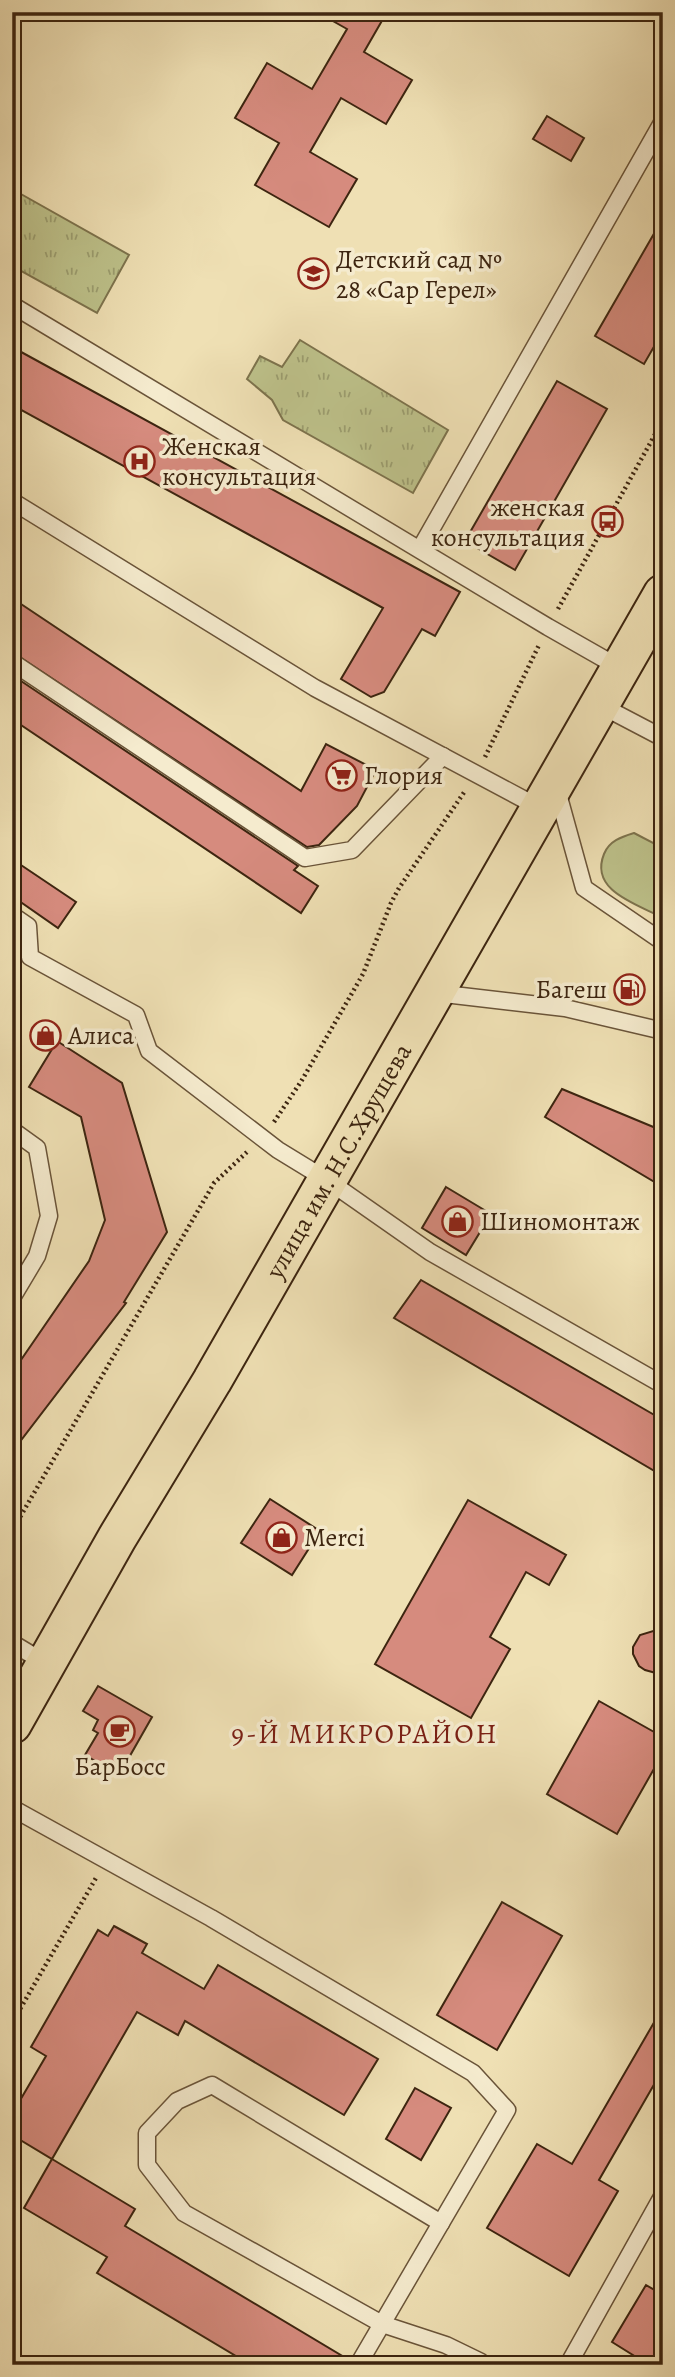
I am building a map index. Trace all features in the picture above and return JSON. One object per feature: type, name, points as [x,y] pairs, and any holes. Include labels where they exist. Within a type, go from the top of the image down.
[{"type":"main road","name":"улица им. Н.С.Хрущева","points":[[12,1724],[663,594]]},
{"type":"lane","points":[[420,549],[663,121]]},
{"type":"lane","points":[[12,305],[620,668]]},
{"type":"lane","points":[[12,501],[315,688],[477,774],[548,795],[584,888],[663,942]]},
{"type":"lane","points":[[12,662],[305,858],[352,850],[443,756]]},
{"type":"lane","points":[[600,705],[663,738]]},
{"type":"lane","points":[[12,915],[29,926],[30,957],[136,1015],[149,1051],[262,1138],[430,1252],[663,1385]]},
{"type":"lane","points":[[434,993],[565,1008],[663,1031]]},
{"type":"lane","points":[[12,1130],[37,1148],[49,1216],[37,1256],[12,1298]]},
{"type":"lane","points":[[12,1643],[47,1664]]},
{"type":"lane","points":[[12,1808],[211,1918],[473,2073],[507,2110],[358,2365]]},
{"type":"lane","points":[[441,2223],[212,2085],[177,2101],[147,2133],[147,2165],[184,2213],[382,2324],[446,2344],[481,2362]]},
{"type":"lane","points":[[568,2365],[663,2195]]},
{"type":"path","points":[[12,1531],[214,1183],[262,1138],[302,1080],[363,974],[399,888],[477,774],[548,627],[663,420]]},
{"type":"path","points":[[653,438],[663,444]]},
{"type":"path","points":[[12,2023],[106,1860]]},
{"type":"green space","points":[[12,189],[129,255],[97,313],[12,266]]},
{"type":"green space","points":[[300,340],[448,430],[413,493],[283,420],[272,400],[247,379],[260,356],[282,367]]},
{"type":"green space","points":[[634,833],[663,848],[663,918],[618,895],[603,878],[601,867],[606,850],[616,840]]},
{"type":"building","points":[[317,12],[387,12],[364,52],[412,80],[386,124],[341,98],[310,152],[357,179],[329,227],[255,185],[279,143],[235,118],[267,63],[312,89],[347,29]]},
{"type":"building","points":[[547,116],[584,138],[571,161],[533,139]]},
{"type":"building","points":[[663,218],[663,331],[644,364],[595,336]]},
{"type":"building","points":[[12,347],[460,592],[435,636],[422,629],[384,692],[371,697],[341,679],[383,608],[12,405]]},
{"type":"building","points":[[557,381],[607,409],[515,570],[465,541]]},
{"type":"building","points":[[12,598],[301,791],[326,744],[376,770],[357,806],[319,845],[307,847],[12,652]]},
{"type":"building","points":[[12,675],[298,866],[294,870],[318,886],[301,913],[12,719]]},
{"type":"building","points":[[12,859],[76,902],[58,928],[12,896]]},
{"type":"building","points":[[57,1041],[122,1083],[167,1232],[124,1302],[126,1303],[12,1452],[12,1373],[89,1261],[105,1220],[81,1117],[29,1087]]},
{"type":"building","points":[[562,1089],[663,1131],[663,1187],[545,1117]]},
{"type":"building","name":"Шиномонтаж","points":[[446,1187],[491,1214],[466,1255],[422,1228]]},
{"type":"building","points":[[421,1280],[663,1420],[663,1476],[394,1318]]},
{"type":"building","points":[[270,1499],[320,1531],[292,1575],[241,1543]]},
{"type":"building","points":[[468,1500],[566,1555],[549,1585],[526,1572],[490,1637],[510,1649],[471,1718],[375,1664]]},
{"type":"building","points":[[663,1628],[663,1675],[639,1666],[633,1654],[633,1647],[640,1635]]},
{"type":"building","name":"БарБосс","points":[[98,1686],[152,1717],[119,1775],[85,1755],[98,1733],[93,1730],[98,1720],[83,1711]]},
{"type":"building","points":[[599,1701],[663,1737],[663,1753],[617,1834],[547,1794]]},
{"type":"building","points":[[502,1902],[562,1936],[497,2050],[437,2015]]},
{"type":"building","points":[[114,1926],[147,1944],[142,1953],[204,1989],[218,1965],[378,2059],[344,2115],[185,2021],[178,2035],[137,2012],[52,2159],[12,2135],[12,2114],[46,2056],[31,2047],[98,1930],[108,1936]]},
{"type":"building","points":[[663,2007],[663,2069],[599,2180],[618,2191],[569,2276],[487,2228],[537,2144],[572,2164]]},
{"type":"building","points":[[415,2088],[451,2108],[421,2160],[386,2139]]},
{"type":"building","points":[[52,2159],[135,2209],[125,2226],[349,2360],[348,2365],[251,2365],[97,2273],[107,2257],[24,2208]]},
{"type":"building","points":[[646,2285],[663,2295],[663,2365],[649,2365],[612,2342]]},
{"type":"place","name":"Детский сад № 28 «Сар Герел»","points":[[313,274]]},
{"type":"place","name":"Женская консультация","points":[[139,461]]},
{"type":"place","name":"женская консультация","points":[[608,522]]},
{"type":"place","name":"Глория","points":[[341,775]]},
{"type":"place","name":"Багеш","points":[[630,989]]},
{"type":"place","name":"Алиса","points":[[45,1035]]},
{"type":"place","name":"Шиномонтаж","points":[[457,1221]]},
{"type":"place","name":"Merci","points":[[281,1537]]},
{"type":"place","name":"БарБосс","points":[[120,1731]]},
{"type":"district","name":"9-Й МИКРОРАЙОН","points":[[365,1733]]}]
